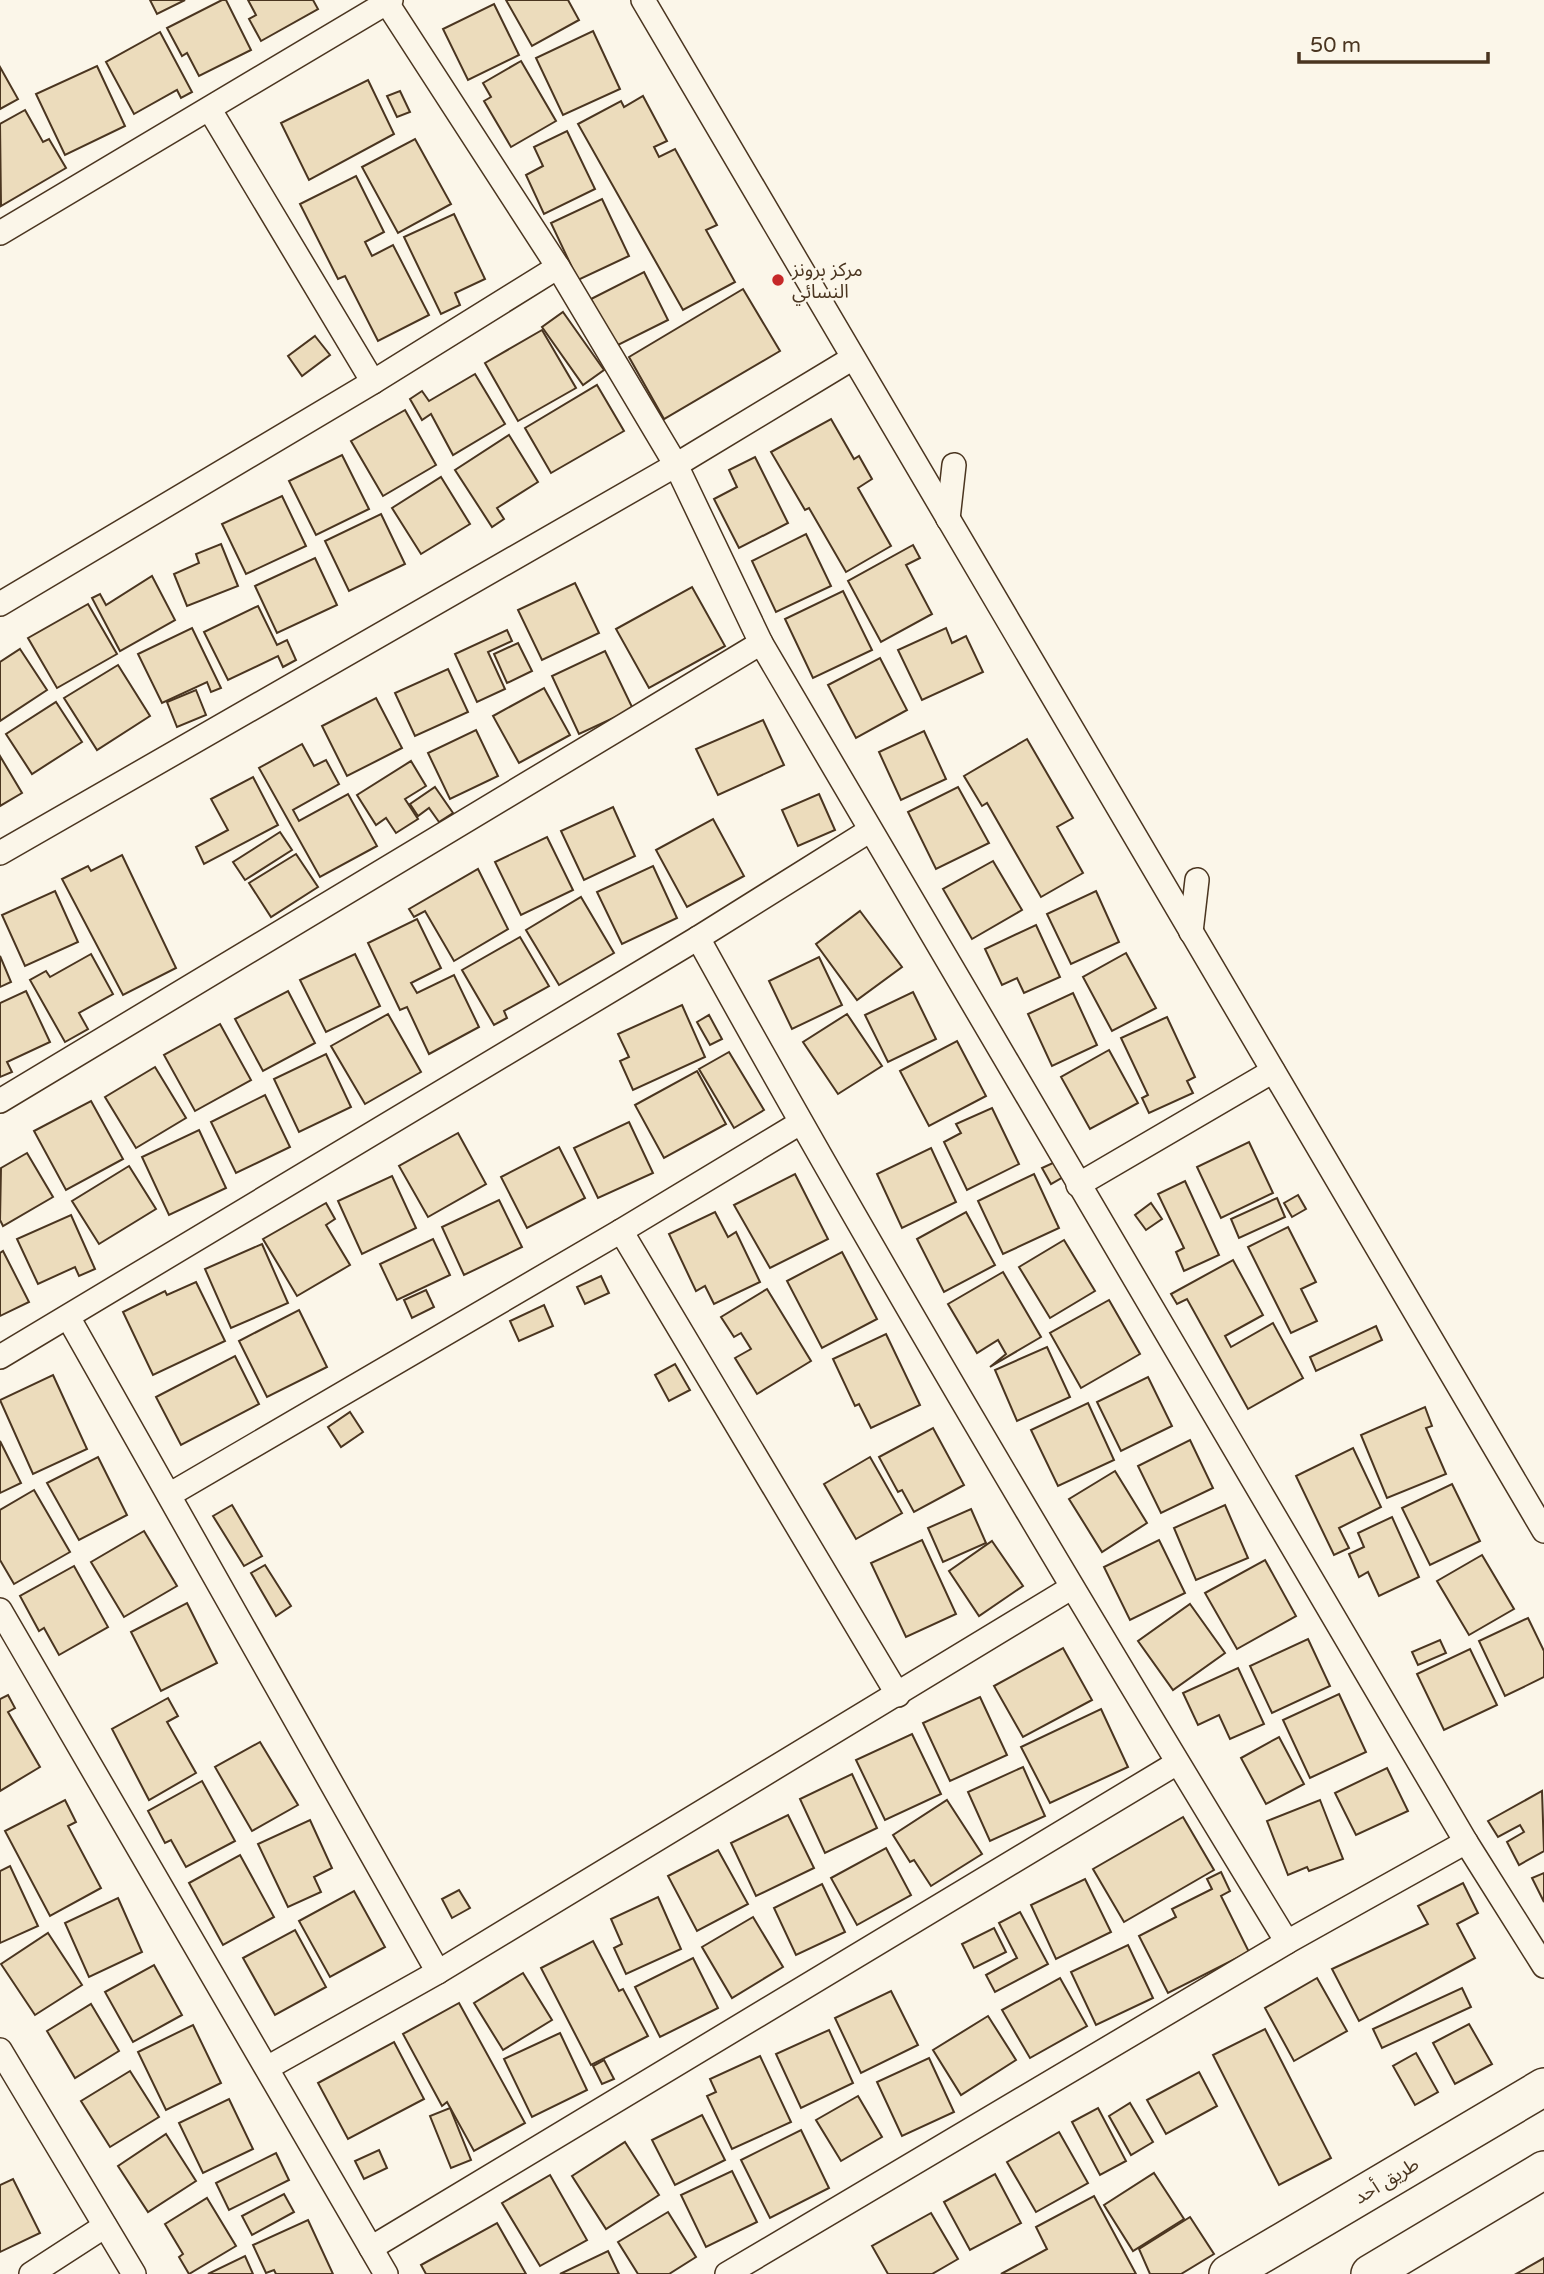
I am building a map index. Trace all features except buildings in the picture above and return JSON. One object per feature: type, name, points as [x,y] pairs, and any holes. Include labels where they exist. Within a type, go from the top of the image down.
[{"type":"main road","name":"طريق أحد","points":[[1228,2274],[1544,2087]]},
{"type":"main road","points":[[1370,2274],[1544,2170]]},
{"type":"street","points":[[643,0],[1544,1531]]},
{"type":"street","points":[[0,233],[389,1],[558,267],[676,465],[761,643],[869,831],[1466,1842],[1544,1966]]},
{"type":"street","points":[[210,110],[373,382]]},
{"type":"street","points":[[3,596],[373,382],[558,267]]},
{"type":"street","points":[[0,853],[676,465],[853,358]]},
{"type":"street","points":[[948,519],[954,465]]},
{"type":"street","points":[[0,1101],[761,643]]},
{"type":"street","points":[[0,1357],[698,938],[869,831]]},
{"type":"street","points":[[1191,932],[1197,880]]},
{"type":"street","points":[[698,938],[800,1122],[1071,1588],[1287,1942]]},
{"type":"street","points":[[1078,1185],[1273,1071]]},
{"type":"street","points":[[169,1495],[621,1231],[800,1122]]},
{"type":"street","points":[[621,1231],[898,1695]]},
{"type":"street","points":[[68,1317],[438,1972]]},
{"type":"street","points":[[267,2068],[438,1972],[1071,1588]]},
{"type":"street","points":[[0,1611],[386,2274]]},
{"type":"street","points":[[371,2248],[1177,1763]]},
{"type":"street","points":[[727,2274],[1287,1942],[1466,1842]]},
{"type":"street","points":[[0,2050],[134,2274]]},
{"type":"street","points":[[31,2274],[105,2226]]},
{"type":"place","name":"مركز برونز النسائي","points":[[778,280]]}]
